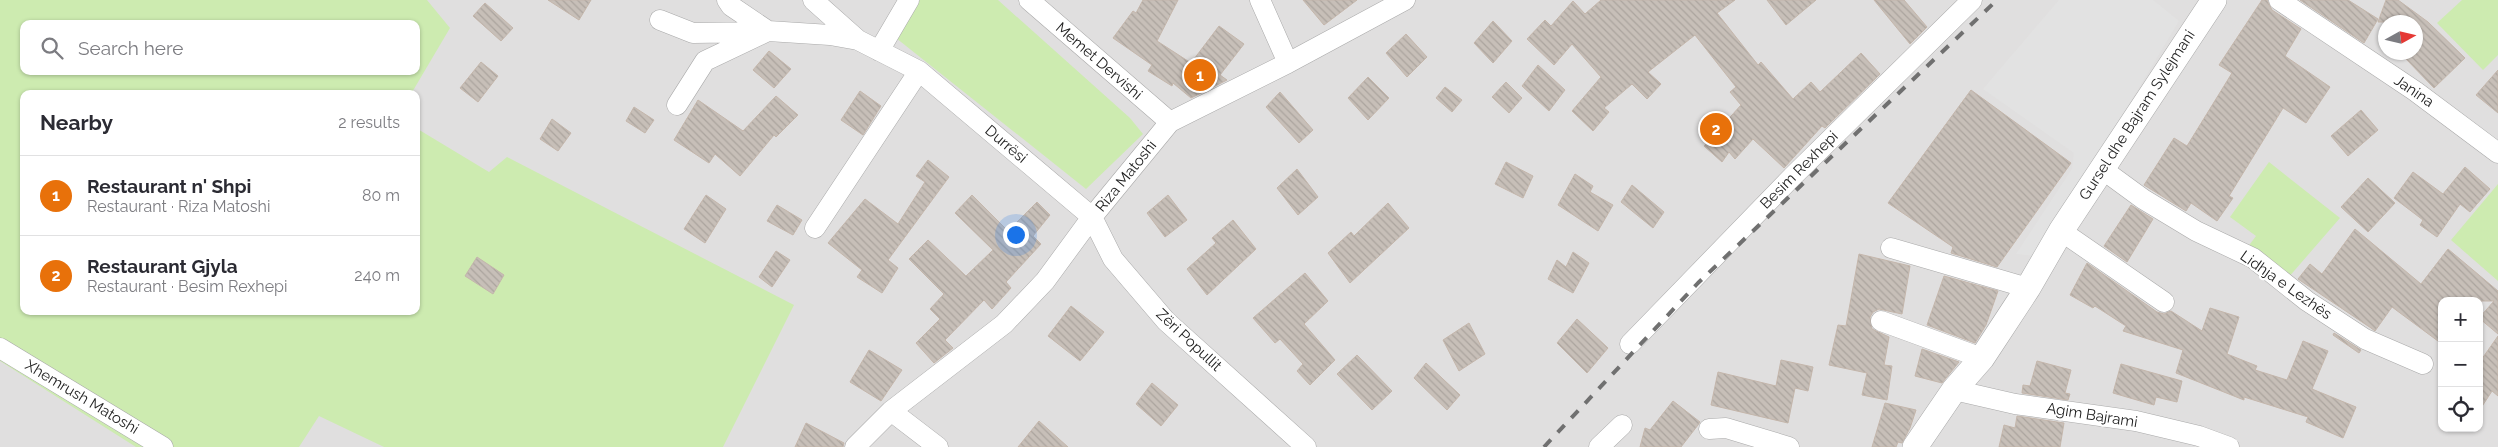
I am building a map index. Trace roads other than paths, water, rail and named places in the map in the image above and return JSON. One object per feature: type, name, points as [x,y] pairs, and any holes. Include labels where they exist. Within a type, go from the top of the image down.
[{"type":"street","points":[[727,0],[731,6],[768,31]]},
{"type":"street","name":"Durrësi","points":[[813,0],[858,40],[919,71],[1092,217]]},
{"type":"street","points":[[879,51],[909,0]]},
{"type":"street","name":"Memet Dervishi","points":[[1029,0],[1170,122]]},
{"type":"street","points":[[1260,0],[1288,63]]},
{"type":"street","name":"Riza Matoshi","points":[[855,447],[891,411],[1004,324],[1045,281],[1092,217],[1170,122],[1288,63],[1405,0]]},
{"type":"street","name":"Besim Rexhepi","points":[[1630,344],[1792,177],[1972,0]]},
{"type":"street","name":"Gursel dhe Bajram Sylejmani","points":[[1915,447],[1954,390],[1982,358],[2028,288],[2061,231],[2214,0]]},
{"type":"street","name":"Janina","points":[[2279,0],[2415,91],[2498,153]]},
{"type":"street","name":"Durrësi","points":[[660,20],[693,33],[768,31],[830,35],[858,40]]},
{"type":"street","name":"Durrësi","points":[[677,105],[705,61],[768,31]]},
{"type":"street","points":[[815,228],[919,71]]},
{"type":"street","name":"Lidhja e Lezhës","points":[[2102,169],[2143,199],[2196,231],[2253,258],[2307,301],[2365,339],[2424,364]]},
{"type":"street","name":"Zëri Popullit","points":[[1092,217],[1112,259],[1166,321],[1306,447]]},
{"type":"street","points":[[2061,231],[2164,302]]},
{"type":"street","points":[[1891,248],[2028,288]]},
{"type":"street","points":[[1881,321],[1982,358]]},
{"type":"street","name":"Xhemrush Matoshi","points":[[0,348],[163,447]]},
{"type":"street","name":"Agim Bajrami","points":[[1954,390],[2015,404],[2136,421],[2199,436],[2229,447]]},
{"type":"street","points":[[891,411],[938,447]]},
{"type":"street","points":[[1599,447],[1622,425]]},
{"type":"street","points":[[1709,429],[1726,428],[1789,447]]},
{"type":"railway","points":[[1544,447],[1698,283],[1997,0]]},
{"type":"place","name":"Restaurant n' Shpi","points":[[1200,75]]},
{"type":"place","name":"Restaurant Gjyla","points":[[1716,129]]}]
